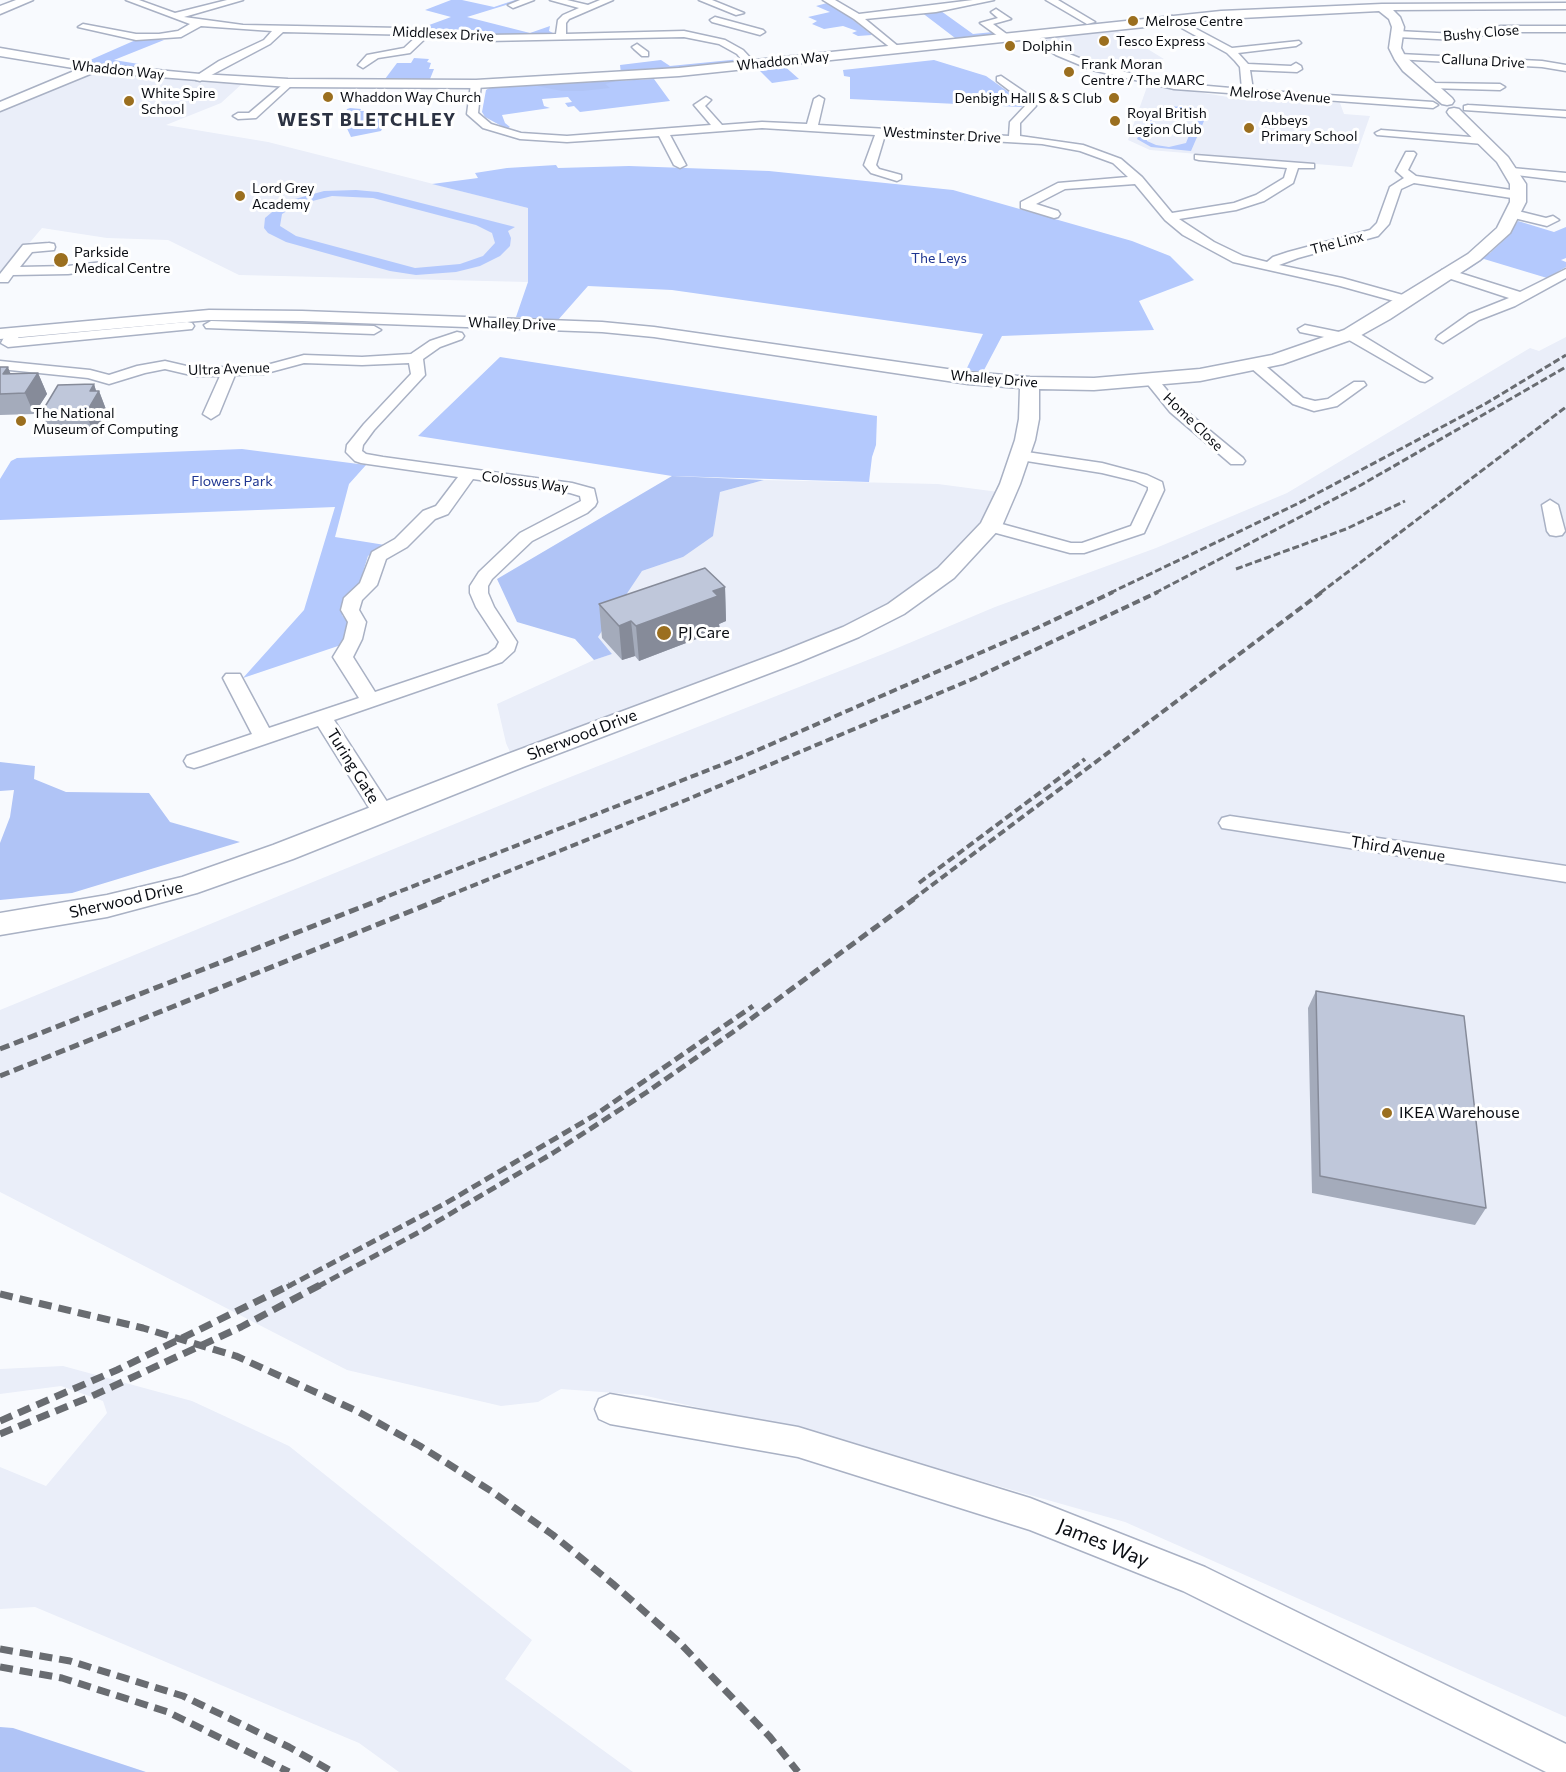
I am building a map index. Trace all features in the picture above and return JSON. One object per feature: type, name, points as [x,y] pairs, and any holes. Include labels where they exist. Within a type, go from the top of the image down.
[{"type":"street","points":[[0,10],[27,0]]},
{"type":"street","name":"Middlesex Drive","points":[[130,0],[165,15],[199,23],[280,29],[486,38],[651,33],[691,35],[722,42],[740,52],[751,64]]},
{"type":"street","points":[[174,16],[238,0]]},
{"type":"street","points":[[513,5],[529,0]]},
{"type":"street","points":[[555,0],[586,7]]},
{"type":"street","points":[[561,36],[561,22],[575,12],[608,0]]},
{"type":"street","points":[[704,0],[744,12],[716,17],[716,20],[760,32]]},
{"type":"street","points":[[828,0],[857,17],[896,49]]},
{"type":"street","points":[[857,17],[936,9],[989,0]]},
{"type":"street","points":[[1054,1],[1073,0]]},
{"type":"street","points":[[1054,1],[1090,22]]},
{"type":"street","name":"Whaddon Way","points":[[0,52],[93,69],[200,78],[288,83],[476,84],[611,77],[1172,19],[1282,11],[1449,3],[1566,6]]},
{"type":"street","points":[[1382,7],[1394,17],[1398,27],[1395,48],[1399,57]]},
{"type":"street","points":[[996,12],[1006,19],[985,23],[1005,37]]},
{"type":"street","points":[[1172,19],[1230,51],[1245,67],[1248,93]]},
{"type":"street","points":[[86,29],[136,37],[159,37],[180,34],[199,23]]},
{"type":"street","points":[[200,78],[223,63],[264,43],[280,29]]},
{"type":"street","name":"Bushy Close","points":[[1397,34],[1457,36],[1501,29],[1566,29]]},
{"type":"street","points":[[640,50],[655,46],[651,33]]},
{"type":"street","points":[[363,65],[370,57],[376,55],[407,51],[425,34]]},
{"type":"street","name":"Melrose Avenue","points":[[1028,35],[1059,53],[1096,68],[1174,86],[1433,105]]},
{"type":"street","points":[[1230,51],[1296,43]]},
{"type":"street","name":"Calluna Drive","points":[[1399,57],[1532,63],[1566,68]]},
{"type":"street","name":"Whalley Drive","points":[[5,343],[209,315],[298,321],[602,327],[654,332],[968,378],[1030,383],[1152,381],[1200,375],[1256,364],[1306,351],[1366,326],[1491,243],[1504,230],[1514,214],[1518,184],[1512,172],[1456,107],[1408,68],[1399,57]]},
{"type":"street","points":[[1532,63],[1540,77]]},
{"type":"street","points":[[1245,67],[1297,69],[1296,66]]},
{"type":"street","points":[[0,107],[93,69]]},
{"type":"street","points":[[1001,79],[1022,95],[1031,106],[1015,123],[1014,139]]},
{"type":"street","points":[[237,116],[252,116],[288,83]]},
{"type":"street","name":"Westminster Drive","points":[[476,84],[472,114],[487,126],[520,136],[567,139],[589,133],[663,132],[718,127],[778,131],[812,128],[1063,143],[1117,161],[1187,232],[1238,259],[1342,282],[1405,300]]},
{"type":"street","points":[[1432,86],[1500,87]]},
{"type":"street","points":[[706,99],[699,105],[718,127]]},
{"type":"street","points":[[812,128],[819,99]]},
{"type":"street","points":[[1433,105],[1438,101],[1456,107],[1565,115]]},
{"type":"street","points":[[663,132],[680,165]]},
{"type":"street","points":[[881,132],[870,165],[875,171],[897,177]]},
{"type":"street","points":[[1381,133],[1484,141]]},
{"type":"street","points":[[1410,154],[1402,171],[1412,178],[1518,195]]},
{"type":"street","points":[[1199,157],[1310,166]]},
{"type":"street","points":[[1169,216],[1227,207],[1260,198],[1288,180],[1293,165]]},
{"type":"street","points":[[1512,172],[1566,177]]},
{"type":"street","name":"The Linx","points":[[1269,267],[1278,260],[1293,255],[1374,234],[1383,224],[1396,187],[1412,178]]},
{"type":"street","points":[[1054,214],[1024,205],[1062,186],[1138,180]]},
{"type":"street","points":[[1514,214],[1547,222],[1553,220]]},
{"type":"street","points":[[0,283],[28,248],[49,247]]},
{"type":"street","points":[[9,272],[103,266]]},
{"type":"street","points":[[1447,273],[1520,297]]},
{"type":"street","points":[[1444,340],[1474,316],[1520,297],[1566,273]]},
{"type":"street","name":"Whalley Drive","points":[[211,325],[298,321],[374,330]]},
{"type":"street","points":[[1306,351],[1300,346],[1307,324],[1347,335],[1425,378]]},
{"type":"street","name":"Whalley Drive","points":[[5,343],[187,326]]},
{"type":"street","name":"Ultra Avenue","points":[[0,365],[90,374],[109,380],[142,369],[165,365],[195,372],[271,369],[291,361],[304,359],[362,361],[415,358],[435,344],[457,336]]},
{"type":"street","name":"Colossus Way","points":[[194,761],[495,658],[505,651],[508,642],[485,607],[479,593],[479,586],[485,576],[526,537],[581,509],[589,502],[588,493],[572,488],[361,458],[354,452],[355,445],[418,375],[415,358]]},
{"type":"street","points":[[1256,364],[1298,401],[1314,406],[1332,403],[1359,385]]},
{"type":"street","points":[[211,414],[229,371]]},
{"type":"street","name":"Home Close","points":[[1152,381],[1175,409],[1237,461]]},
{"type":"street","name":"Sherwood Drive","points":[[0,924],[107,906],[187,886],[384,814],[514,761],[851,632],[896,609],[946,573],[991,526],[1020,456],[1029,419],[1030,383]]},
{"type":"street","points":[[991,526],[1070,548],[1084,548],[1138,529],[1156,490],[1156,485],[1141,478],[1102,468],[1020,456]]},
{"type":"street","points":[[370,700],[343,657],[353,639],[357,622],[350,610],[353,598],[368,585],[378,556],[401,543],[429,515],[442,510],[469,473]]},
{"type":"street","points":[[233,678],[264,737]]},
{"type":"street","name":"Turing Gate","points":[[322,717],[384,814]]},
{"type":"street","name":"Third Avenue","points":[[1230,823],[1566,874]]},
{"type":"street","name":"James Way","points":[[610,1409],[798,1442],[1030,1514],[1193,1579],[1566,1763]]},
{"type":"shaded area","points":[[1113,28],[1164,59],[1100,66],[1073,55],[1040,36]]},
{"type":"shaded area","name":"Lord Grey Academy","points":[[94,71],[243,83],[221,103],[166,125],[268,142],[528,208],[528,282],[239,275],[168,240],[107,238],[42,228],[0,278],[0,110]]},
{"type":"shaded area","points":[[616,81],[605,84],[610,88],[582,91],[562,91],[537,86]]},
{"type":"shaded area","name":"Abbeys Primary School","points":[[1148,84],[1228,97],[1340,103],[1344,114],[1370,116],[1352,167],[1150,150],[1128,140]]},
{"type":"shaded area","points":[[1566,337],[1566,1717],[1125,1522],[808,1432],[642,1395],[561,1389],[538,1402],[501,1406],[347,1370],[0,1192],[0,1010],[550,785],[883,654],[995,607],[1156,548],[1287,493],[1530,348],[1539,351]]},
{"type":"shaded area","points":[[672,476],[764,480],[720,492],[713,536],[683,557],[642,571],[598,637],[612,654],[594,660],[575,639],[517,622],[497,579]]},
{"type":"shaded area","points":[[764,480],[938,484],[1006,493],[946,573],[896,609],[514,761],[506,743],[497,704],[612,654],[598,637],[642,571],[683,557],[720,492]]},
{"type":"shaded area","points":[[0,762],[35,766],[34,779],[66,792],[149,793],[170,822],[240,842],[72,893],[0,900],[0,843],[10,817],[14,790],[0,791]]},
{"type":"shaded area","points":[[63,1366],[192,1401],[289,1446],[532,1640],[505,1679],[633,1772],[399,1772],[359,1743],[35,1607],[0,1609],[0,1467],[46,1486],[107,1413],[103,1401],[61,1386],[0,1394],[0,1369]]},
{"type":"shaded area","points":[[0,1727],[13,1728],[146,1772],[0,1772]]},
{"type":"green space","points":[[451,0],[494,7],[515,0],[519,1],[467,17],[530,33],[550,26],[549,31],[553,33],[496,35],[415,30],[415,27],[421,28],[451,17],[425,10]]},
{"type":"green space","points":[[827,3],[843,12],[872,35],[858,36],[852,33],[857,31],[843,26],[824,29],[812,24],[817,21],[808,17],[830,12],[816,6]]},
{"type":"green space","points":[[941,11],[973,34],[993,32],[1000,36],[959,41],[921,12]]},
{"type":"green space","points":[[138,39],[164,40],[114,60],[139,64],[129,70],[81,64]]},
{"type":"green space","points":[[414,58],[429,59],[427,62],[431,63],[429,69],[434,69],[430,79],[451,79],[449,84],[382,83],[397,63],[411,63]]},
{"type":"green space","points":[[741,59],[740,63],[621,73],[620,65],[661,60],[670,66]]},
{"type":"green space","points":[[934,60],[986,76],[1020,100],[1022,107],[850,99],[850,77],[844,76],[843,70]]},
{"type":"green space","points":[[782,64],[799,79],[772,83],[756,67]]},
{"type":"green space","points":[[654,79],[670,101],[580,112],[574,106],[568,107],[565,103],[572,102],[568,97],[542,99],[544,106],[550,108],[502,115],[505,123],[510,127],[507,129],[485,117],[482,112],[486,90],[491,87]]},
{"type":"green space","points":[[1161,106],[1189,107],[1207,114],[1191,151],[1151,147],[1137,139],[1150,111]],"holes":[[[1177,108],[1197,115],[1186,143],[1169,147],[1147,141],[1146,137],[1158,113]]]},
{"type":"green space","points":[[347,109],[361,109],[360,111],[391,111],[381,131],[351,137],[343,120]]},
{"type":"green space","name":"The Leys","points":[[556,165],[558,168],[629,166],[769,171],[953,190],[1132,241],[1170,256],[1194,280],[1139,301],[1154,330],[1002,336],[983,372],[966,370],[983,334],[672,290],[588,286],[558,320],[516,317],[528,282],[528,208],[432,184],[478,178],[475,173],[507,168]]},
{"type":"green space","points":[[324,191],[378,192],[515,227],[508,231],[511,238],[510,246],[500,256],[480,266],[456,272],[416,275],[390,271],[286,242],[268,233],[264,228],[265,218],[284,202]],"holes":[[[332,196],[373,198],[476,225],[492,233],[495,243],[483,256],[460,264],[415,268],[296,236],[280,226],[282,214],[297,205]]]},
{"type":"green space","points":[[1518,221],[1554,232],[1566,227],[1566,258],[1561,260],[1566,262],[1566,267],[1547,278],[1484,259],[1466,271],[1462,270],[1490,253],[1507,237]]},
{"type":"green space","points":[[500,357],[877,416],[876,445],[869,482],[672,476],[418,436]]},
{"type":"green space","name":"Flowers Park","points":[[242,449],[366,465],[349,484],[335,537],[385,545],[368,556],[359,585],[343,607],[342,615],[349,624],[344,644],[243,678],[304,610],[335,507],[0,520],[0,479],[11,461],[17,458]]},
{"type":"building","points":[[0,367],[8,367],[3,374],[38,373],[25,393],[0,394]]},
{"type":"building","points":[[94,384],[90,391],[99,391],[86,413],[40,415],[58,385]]},
{"type":"building","points":[[705,568],[725,587],[713,591],[718,596],[636,626],[631,621],[619,626],[599,604]]},
{"type":"building","name":"IKEA Warehouse","points":[[1316,991],[1464,1016],[1486,1208],[1320,1176]]},
{"type":"railway","points":[[1110,593],[1299,503],[1485,404],[1566,355]]},
{"type":"railway","points":[[1155,593],[1361,485],[1566,367]]},
{"type":"railway","points":[[1320,593],[1566,407]]},
{"type":"railway","points":[[1236,569],[1346,529],[1405,501]]},
{"type":"railway","points":[[378,900],[744,756],[1037,628],[1113,592]]},
{"type":"railway","points":[[437,900],[686,800],[975,678],[1158,592]]},
{"type":"railway","points":[[912,900],[1322,592]]},
{"type":"railway","points":[[919,883],[1085,759]]},
{"type":"railway","points":[[0,1049],[382,899]]},
{"type":"railway","points":[[0,1076],[441,899]]},
{"type":"railway","points":[[317,1287],[421,1231],[553,1153],[647,1092],[914,899]]},
{"type":"railway","points":[[287,1287],[446,1203],[595,1115],[753,1006]]},
{"type":"railway","points":[[180,1339],[290,1285]]},
{"type":"railway","points":[[201,1345],[320,1285]]},
{"type":"railway","points":[[0,1294],[143,1328],[180,1339]]},
{"type":"railway","points":[[0,1421],[117,1370],[180,1339]]},
{"type":"railway","points":[[180,1339],[201,1345]]},
{"type":"railway","points":[[0,1434],[90,1397],[201,1345]]},
{"type":"railway","points":[[201,1345],[236,1356],[357,1411],[420,1446],[491,1491],[553,1535],[678,1641],[770,1737],[798,1772]]},
{"type":"railway","points":[[0,1649],[70,1661],[183,1696],[289,1747],[333,1772]]},
{"type":"railway","points":[[0,1667],[62,1678],[168,1712],[289,1772]]},
{"type":"place","name":"Melrose Centre","points":[[1133,21]]},
{"type":"place","name":"Tesco Express","points":[[1104,41]]},
{"type":"place","name":"Dolphin","points":[[1010,46]]},
{"type":"place","name":"Frank Moran Centre / The MARC","points":[[1069,72]]},
{"type":"place","name":"Whaddon Way Church","points":[[328,97]]},
{"type":"place","name":"Denbigh Hall S & S Club","points":[[1114,98]]},
{"type":"place","name":"White Spire School","points":[[129,101]]},
{"type":"place","name":"Royal British Legion Club","points":[[1115,121]]},
{"type":"place","name":"Abbeys Primary School","points":[[1249,128]]},
{"type":"place","name":"Lord Grey Academy","points":[[240,196]]},
{"type":"place","name":"Parkside Medical Centre","points":[[61,260]]},
{"type":"place","name":"The National Museum of Computing","points":[[21,421]]},
{"type":"place","name":"PJ Care","points":[[664,633]]},
{"type":"place","name":"IKEA Warehouse","points":[[1387,1113]]},
{"type":"district","name":"WEST BLETCHLEY","points":[[367,120]]}]
